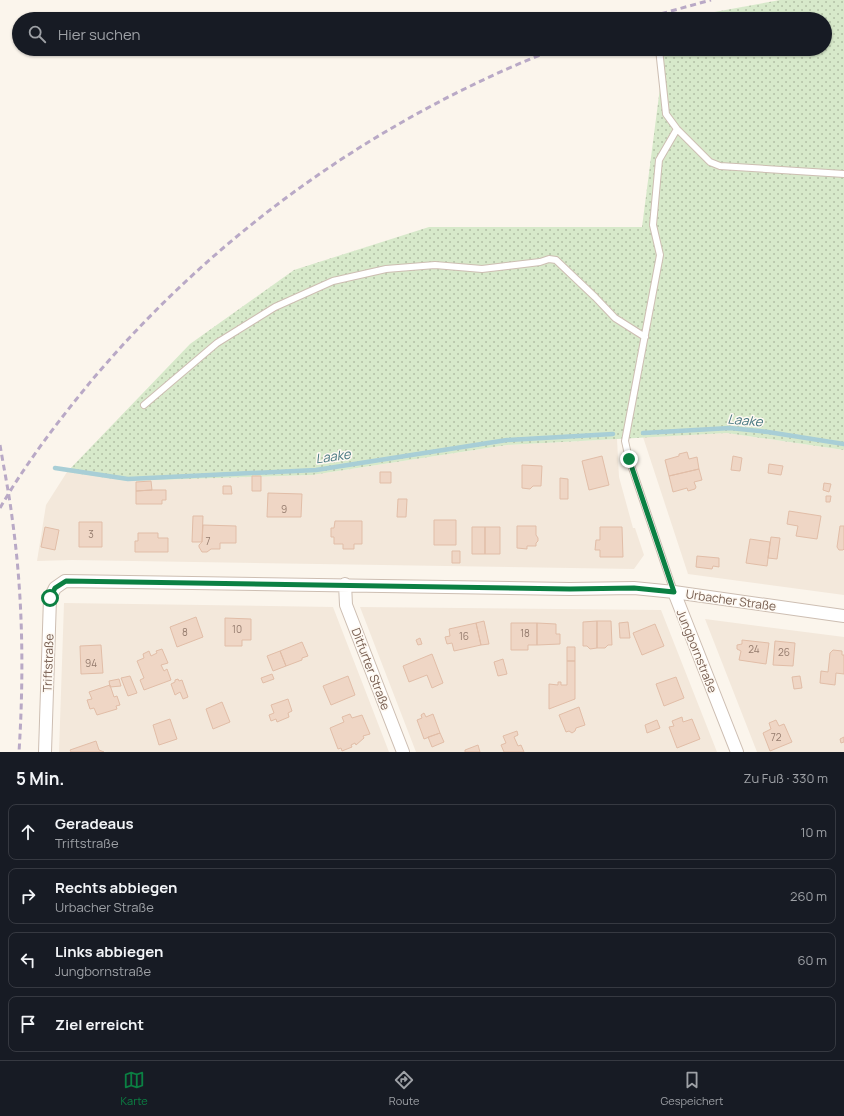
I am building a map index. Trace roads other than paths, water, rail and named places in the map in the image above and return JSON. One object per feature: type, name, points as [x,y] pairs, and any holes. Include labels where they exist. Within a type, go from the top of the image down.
[{"type":"street","name":"Urbacher Straße","points":[[66,581],[345,584],[563,589],[634,588],[674,592],[844,616]]},
{"type":"street","name":"Triftstraße","points":[[45,752],[50,598],[55,588],[66,581]]},
{"type":"street","name":"Ditfurter Straße","points":[[345,584],[346,605],[403,752]]},
{"type":"street","name":"Jungbornstraße","points":[[674,592],[737,752]]},
{"type":"lane","points":[[660,56],[666,114],[677,129],[710,162],[720,166],[844,174]]},
{"type":"lane","name":"Jungbornstraße","points":[[674,592],[629,459],[625,441],[660,255],[653,225],[659,160],[677,129]]},
{"type":"lane","points":[[144,405],[217,343],[275,307],[333,281],[386,269],[435,265],[482,269],[549,259],[556,260],[615,318],[645,337]]},
{"type":"waterway","name":"Laake","points":[[643,433],[730,428],[768,432],[844,444]]},
{"type":"waterway","name":"Laake","points":[[55,468],[128,479],[316,470],[507,440],[613,434]]},
{"type":"railway","points":[[667,12],[711,0]]},
{"type":"railway","points":[[0,508],[43,442],[92,380],[140,326],[191,276],[246,229],[303,186],[363,146],[425,110],[489,77],[538,56]]},
{"type":"railway","points":[[0,445],[16,546],[22,634],[22,693],[19,752]]}]
